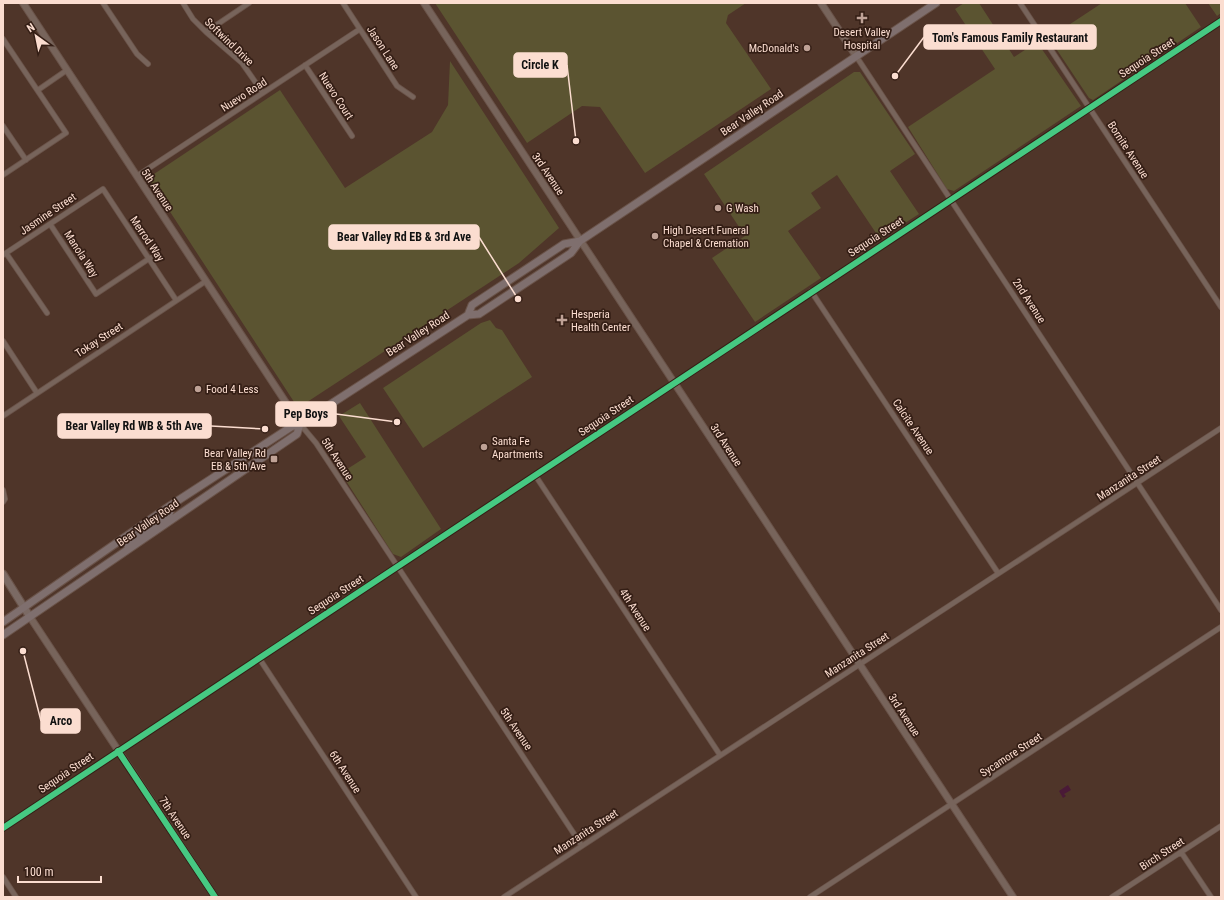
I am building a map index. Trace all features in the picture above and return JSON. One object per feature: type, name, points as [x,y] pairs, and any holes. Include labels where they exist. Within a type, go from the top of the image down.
[{"type":"main road","name":"Bear Valley Road","points":[[3,622],[168,507],[291,427],[300,424],[468,315],[479,314],[571,253],[580,241],[936,3]]},
{"type":"main road","name":"Bear Valley Road","points":[[468,315],[472,305],[564,244],[580,241]]},
{"type":"main road","name":"Bear Valley Road","points":[[3,635],[297,434],[300,424]]},
{"type":"main road","points":[[122,554],[135,539],[168,515],[170,512],[168,507]]},
{"type":"main road","name":"7th Avenue","points":[[3,574],[30,617]]},
{"type":"street","name":"5th Avenue","points":[[23,3],[300,424],[316,443],[396,567],[582,846]]},
{"type":"street","points":[[103,3],[137,54],[148,64]]},
{"type":"street","name":"Softwind Drive","points":[[183,3],[193,19],[242,63],[264,93]]},
{"type":"street","points":[[206,32],[249,3]]},
{"type":"street","name":"Jason Lane","points":[[343,3],[397,86],[413,96]]},
{"type":"street","name":"3rd Avenue","points":[[424,3],[858,664],[1013,897]]},
{"type":"street","name":"2nd Avenue","points":[[821,3],[1221,610]]},
{"type":"street","name":"Bornite Avenue","points":[[1020,3],[1221,307]]},
{"type":"street","name":"Sequoia Street","points":[[3,828],[1221,21]]},
{"type":"street","name":"Nuevo Road","points":[[137,176],[360,29]]},
{"type":"street","points":[[3,39],[66,133],[3,175]]},
{"type":"street","name":"Nuevo Court","points":[[306,65],[352,136]]},
{"type":"street","points":[[38,90],[67,70]]},
{"type":"street","points":[[3,126],[26,160]]},
{"type":"street","name":"Jasmine Street","points":[[4,254],[103,189]]},
{"type":"street","name":"Merrod Way","points":[[103,189],[150,258],[176,300]]},
{"type":"street","name":"Manola Way","points":[[50,224],[96,294],[150,258]]},
{"type":"street","points":[[4,254],[47,313]]},
{"type":"street","name":"Tokay Street","points":[[3,416],[36,392],[206,281]]},
{"type":"street","name":"Calcite Avenue","points":[[812,291],[998,573]]},
{"type":"street","points":[[3,341],[36,392]]},
{"type":"street","name":"Manzanita Street","points":[[504,897],[858,664],[1221,428]]},
{"type":"street","name":"4th Avenue","points":[[535,475],[720,755]]},
{"type":"street","points":[[3,490],[5,499],[3,502]]},
{"type":"street","name":"7th Avenue","points":[[30,617],[215,897]]},
{"type":"street","name":"Sycamore Street","points":[[810,897],[1221,627]]},
{"type":"street","name":"6th Avenue","points":[[259,658],[416,897]]},
{"type":"street","name":"Birch Street","points":[[1112,897],[1221,826]]},
{"type":"street","points":[[1181,852],[1211,897]]},
{"type":"street","points":[[3,877],[16,897]]},
{"type":"shaded area","points":[[435,3],[746,3],[728,15],[726,23],[771,89],[645,173],[600,107],[582,106],[527,143]]},
{"type":"shaded area","points":[[964,3],[979,3],[1014,57],[1037,42],[1081,106],[954,191],[947,189],[908,127],[995,69],[955,9]]},
{"type":"shaded area","points":[[1102,3],[1185,3],[1201,27],[1093,100],[1089,98],[1049,38]]},
{"type":"shaded area","points":[[1208,3],[1221,3],[1221,13],[1217,16]]},
{"type":"shaded area","points":[[450,61],[559,228],[519,263],[298,408],[148,178],[280,90],[345,188],[432,132],[448,105]]},
{"type":"shaded area","points":[[854,72],[860,72],[915,154],[890,171],[919,214],[880,239],[837,175],[811,193],[821,208],[788,231],[821,278],[755,322],[712,258],[745,236],[704,174]]},
{"type":"shaded area","points":[[490,320],[496,328],[502,330],[532,377],[423,448],[383,388],[481,323]]},
{"type":"shaded area","points":[[360,403],[441,529],[401,557],[393,554],[341,473],[366,457],[339,416]]},
{"type":"shaded area","points":[[1068,785],[1071,790],[1064,794],[1066,796],[1063,798],[1059,791]]},
{"type":"cycle path","points":[[3,828],[1221,21]]},
{"type":"cycle path","points":[[118,751],[215,897]]},
{"type":"place","name":"Desert Valley Hospital","points":[[862,18]]},
{"type":"place","name":"McDonald's","points":[[807,48]]},
{"type":"place","name":"Tom's Famous Family Restaurant","points":[[895,76]]},
{"type":"place","name":"Circle K","points":[[576,141]]},
{"type":"place","name":"G Wash","points":[[718,208]]},
{"type":"place","name":"High Desert Funeral Chapel & Cremation","points":[[655,236]]},
{"type":"place","name":"Bear Valley Rd EB & 3rd Ave","points":[[518,299]]},
{"type":"place","name":"Hesperia Health Center","points":[[562,320]]},
{"type":"place","name":"Food 4 Less","points":[[198,389]]},
{"type":"place","name":"Pep Boys","points":[[397,422]]},
{"type":"place","name":"Bear Valley Rd WB & 5th Ave","points":[[265,429]]},
{"type":"place","name":"Santa Fe Apartments","points":[[484,447]]},
{"type":"place","name":"Bear Valley Rd EB & 5th Ave","points":[[274,459]]},
{"type":"place","name":"Arco","points":[[23,651]]}]
